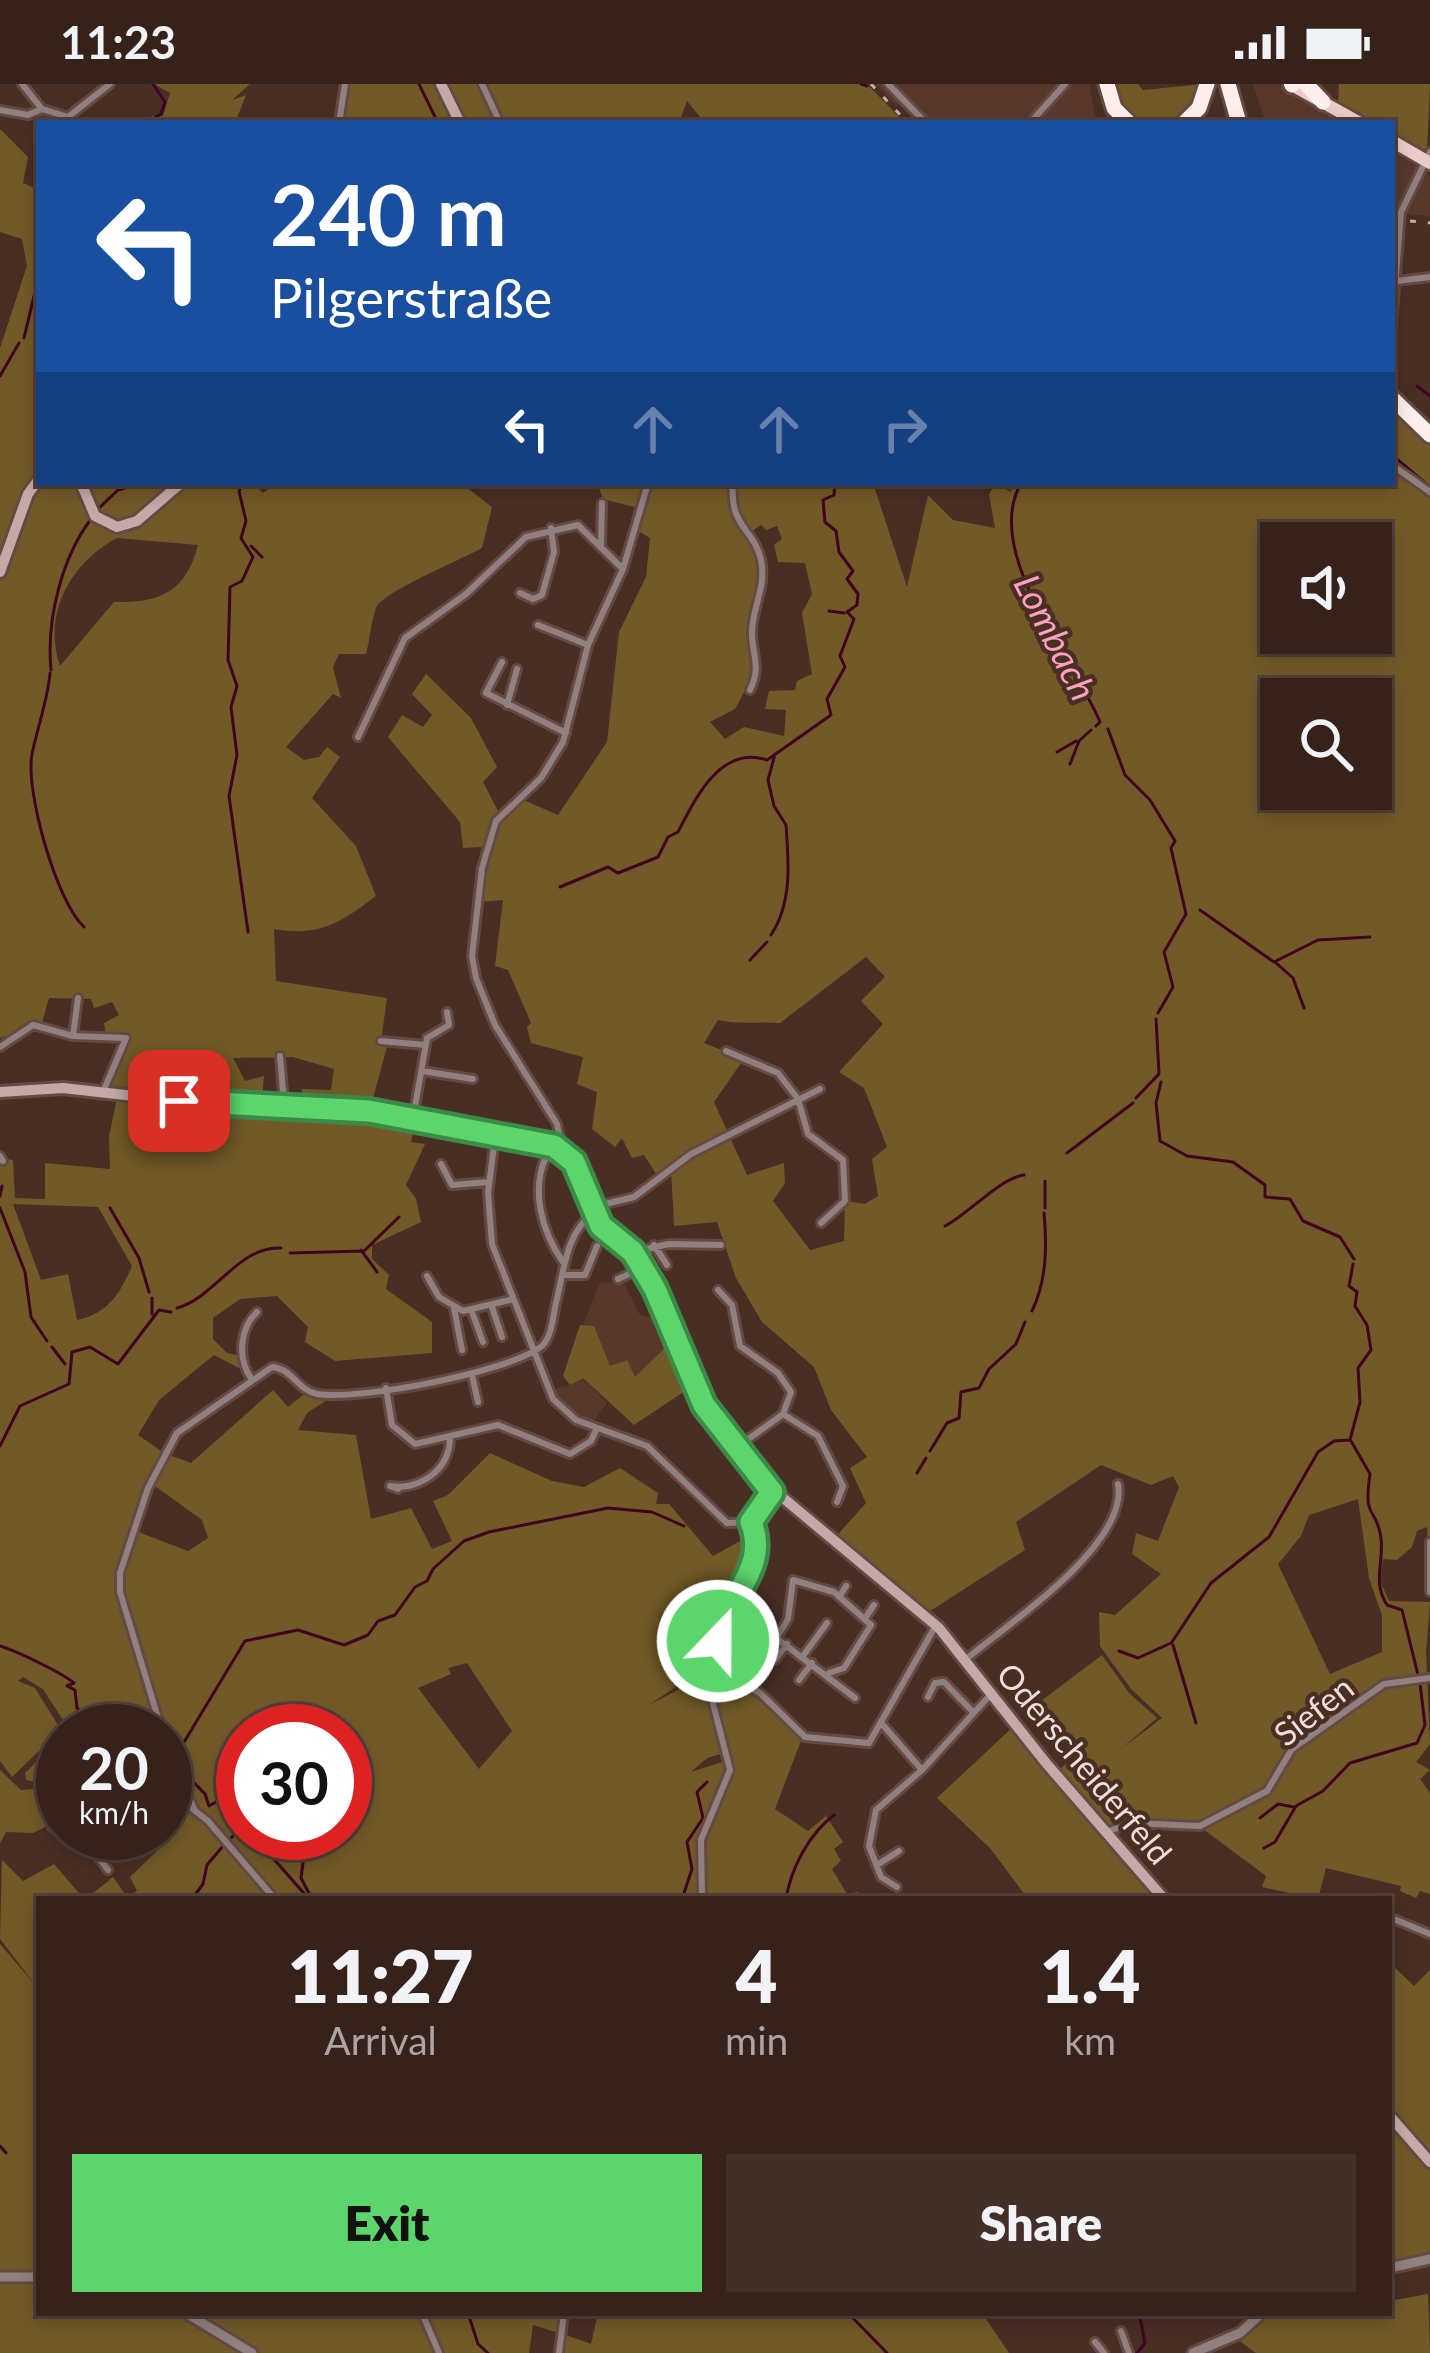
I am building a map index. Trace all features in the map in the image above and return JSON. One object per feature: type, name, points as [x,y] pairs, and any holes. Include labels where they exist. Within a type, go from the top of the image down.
[{"type":"highway","points":[[1103,84],[1113,120]]},
{"type":"highway","points":[[1103,84],[1114,108],[1127,120]]},
{"type":"highway","points":[[1187,120],[1199,108],[1207,84]]},
{"type":"highway","points":[[1223,84],[1229,120]]},
{"type":"highway","points":[[1223,84],[1238,120]]},
{"type":"highway","points":[[1306,84],[1323,102]]},
{"type":"highway","points":[[1395,387],[1430,421]]},
{"type":"highway","points":[[1395,401],[1430,435]]},
{"type":"main road","points":[[441,84],[459,120]]},
{"type":"main road","points":[[1292,84],[1355,120]]},
{"type":"main road","points":[[1395,142],[1429,158]]},
{"type":"main road","points":[[0,572],[36,483]]},
{"type":"main road","points":[[82,486],[95,516],[117,527],[137,521],[178,486]]},
{"type":"main road","points":[[0,1092],[51,1088],[284,1103],[413,1118],[562,1148]]},
{"type":"main road","name":"Oderscheiderfeld","points":[[562,1148],[574,1162],[602,1228],[633,1252],[643,1268],[700,1397],[736,1448],[772,1492],[936,1624],[1161,1896]]},
{"type":"main road","points":[[1392,2118],[1430,2162]]},
{"type":"street","points":[[22,84],[42,109],[68,117],[110,84]]},
{"type":"street","points":[[339,120],[345,84]]},
{"type":"street","points":[[482,84],[499,120]]},
{"type":"street","points":[[887,84],[923,120]]},
{"type":"street","points":[[1033,120],[1065,84]]},
{"type":"street","points":[[0,110],[28,115],[42,109]]},
{"type":"street","points":[[1395,295],[1401,212],[1429,158]]},
{"type":"street","points":[[1397,276],[1430,277]]},
{"type":"street","points":[[1395,467],[1430,492]]},
{"type":"street","points":[[562,1148],[557,1124],[495,1024],[478,987],[472,956],[488,838],[501,815],[541,778],[566,733],[588,645],[622,569],[647,486]]},
{"type":"street","points":[[733,486],[736,520],[757,548],[762,567],[752,635],[758,671],[750,690]]},
{"type":"street","points":[[601,544],[602,503]]},
{"type":"street","points":[[358,737],[405,638],[466,594],[526,537],[573,524],[601,544],[622,569]]},
{"type":"street","points":[[520,593],[533,599],[542,595],[553,558],[551,528]]},
{"type":"street","points":[[538,625],[588,645]]},
{"type":"street","points":[[502,662],[486,693],[566,733]]},
{"type":"street","points":[[507,705],[517,669]]},
{"type":"street","points":[[73,1036],[78,998]]},
{"type":"street","points":[[413,1118],[429,1034],[449,1024],[447,1012]]},
{"type":"street","points":[[1,1043],[36,1025],[73,1036],[126,1038],[103,1093]]},
{"type":"street","points":[[381,1041],[426,1045]]},
{"type":"street","points":[[726,1052],[778,1072],[799,1100],[808,1134],[844,1163],[845,1202],[821,1223]]},
{"type":"street","points":[[280,1057],[284,1103]]},
{"type":"street","points":[[422,1071],[472,1079]]},
{"type":"street","points":[[154,1704],[120,1592],[120,1573],[169,1443],[251,1378],[275,1366],[314,1393],[472,1375],[531,1351],[546,1341],[565,1265],[582,1221],[594,1209],[637,1195],[691,1154],[820,1089]]},
{"type":"street","points":[[496,1134],[489,1182],[492,1244],[531,1351],[557,1406],[597,1428],[647,1446],[727,1522],[751,1522]]},
{"type":"street","points":[[546,1156],[536,1175],[536,1191],[565,1265]]},
{"type":"street","points":[[441,1164],[452,1185],[489,1182]]},
{"type":"street","points":[[633,1252],[654,1245],[721,1246]]},
{"type":"street","points":[[654,1245],[667,1265]]},
{"type":"street","points":[[563,1275],[587,1272],[597,1246]]},
{"type":"street","points":[[618,1279],[643,1268]]},
{"type":"street","points":[[427,1276],[454,1308],[462,1350]]},
{"type":"street","points":[[718,1290],[732,1305],[740,1346],[790,1388],[783,1414],[736,1448]]},
{"type":"street","points":[[454,1308],[472,1312],[511,1300]]},
{"type":"street","points":[[492,1307],[502,1337]]},
{"type":"street","points":[[251,1378],[243,1344],[247,1322],[257,1312]]},
{"type":"street","points":[[472,1312],[483,1342]]},
{"type":"street","points":[[472,1375],[478,1402]]},
{"type":"street","points":[[386,1388],[392,1425],[402,1438],[423,1445],[505,1426],[570,1454],[591,1441],[597,1428]]},
{"type":"street","points":[[783,1414],[821,1440],[843,1486],[838,1502]]},
{"type":"street","points":[[398,1489],[418,1485],[439,1470],[450,1437]]},
{"type":"street","name":"Oderscheiderfeld","points":[[965,1660],[1081,1564],[1114,1511],[1118,1484]]},
{"type":"street","points":[[751,1522],[772,1492]]},
{"type":"street","points":[[702,1896],[701,1840],[730,1770],[709,1701],[713,1670],[723,1613],[755,1564],[757,1538],[751,1522]]},
{"type":"street","points":[[1430,1542],[1430,1592]]},
{"type":"street","points":[[777,1637],[788,1619],[793,1580],[839,1597],[872,1624],[844,1668],[829,1673]]},
{"type":"street","points":[[839,1597],[846,1586]]},
{"type":"street","points":[[866,1617],[874,1606]]},
{"type":"street","points":[[723,1613],[777,1637],[829,1673],[855,1698]]},
{"type":"street","points":[[803,1656],[827,1623]]},
{"type":"street","points":[[713,1670],[760,1693],[805,1737],[869,1743],[936,1624]]},
{"type":"street","points":[[775,1660],[787,1645]]},
{"type":"street","points":[[799,1680],[812,1663]]},
{"type":"street","name":"Siefen","points":[[1106,1832],[1132,1823],[1200,1826],[1262,1795],[1292,1749],[1384,1684],[1430,1678]]},
{"type":"street","points":[[928,1696],[935,1683],[944,1682],[973,1712]]},
{"type":"street","points":[[897,1887],[875,1866],[868,1835],[876,1810],[922,1770],[991,1694]]},
{"type":"street","points":[[883,1725],[922,1770]]},
{"type":"street","points":[[192,1803],[195,1810]]},
{"type":"street","points":[[192,1808],[272,1896]]},
{"type":"street","points":[[875,1866],[898,1851]]},
{"type":"street","points":[[100,1860],[108,1870]]},
{"type":"street","points":[[1392,1918],[1430,1934]]},
{"type":"street","points":[[1392,2267],[1430,2259]]},
{"type":"street","points":[[0,2277],[36,2277]]},
{"type":"street","points":[[191,2316],[252,2353]]},
{"type":"street","points":[[423,2316],[439,2353]]},
{"type":"street","points":[[559,2353],[564,2316]]},
{"type":"street","points":[[1193,2353],[1233,2336],[1258,2316]]},
{"type":"street","points":[[1121,2331],[1129,2353]]},
{"type":"street","points":[[1095,2342],[1104,2353]]},
{"type":"shaded area","points":[[154,84],[250,84],[232,100],[246,95],[236,120],[150,120],[163,116],[170,93]]},
{"type":"shaded area","points":[[346,84],[439,84],[456,120],[340,120]]},
{"type":"shaded area","points":[[446,84],[867,84],[902,120],[703,120],[687,101],[680,120],[463,120]]},
{"type":"shaded area","points":[[875,84],[1089,84],[1095,120],[928,120],[905,99],[897,106]]},
{"type":"shaded area","points":[[1110,84],[1138,84],[1143,90],[1204,84],[1180,120],[1136,118]]},
{"type":"shaded area","points":[[1253,84],[1277,84],[1338,120],[1265,120]]},
{"type":"shaded area","points":[[1339,84],[1430,84],[1427,151],[1395,134],[1395,120],[1370,120],[1338,102]]},
{"type":"shaded area","points":[[0,129],[28,157],[23,183],[36,189],[36,486],[255,486],[263,493],[273,486],[465,486],[492,507],[482,548],[381,601],[366,654],[339,654],[333,667],[341,698],[333,694],[286,747],[304,760],[319,757],[327,747],[340,757],[312,798],[356,846],[376,896],[329,926],[304,931],[274,929],[276,981],[387,998],[381,1041],[387,1047],[370,1109],[302,1102],[302,1089],[331,1090],[334,1069],[293,1057],[233,1058],[245,1081],[264,1076],[262,1100],[109,1091],[125,1039],[106,1038],[104,1023],[119,1015],[112,1002],[94,1008],[91,999],[49,998],[42,1023],[0,1038],[0,348],[27,266],[22,239],[0,232]],"holes":[[[117,538],[198,545],[193,561],[169,592],[114,602],[60,666],[55,647],[58,609],[74,575],[101,548]]]},
{"type":"shaded area","points":[[1395,154],[1430,175],[1430,216],[1395,213]]},
{"type":"shaded area","points":[[1395,408],[1430,440],[1430,1592],[1427,1527],[1417,1531],[1412,1547],[1397,1560],[1383,1559],[1380,1581],[1389,1601],[1430,1602],[1426,1653],[1430,1744],[1416,1762],[1430,1770],[1420,1779],[1430,1793],[1430,1894],[1420,1891],[1416,1898],[1400,1891],[1401,1886],[1326,1868],[1319,1896],[1262,1887],[1266,1876],[1199,1826],[1132,1821],[1106,1831],[1161,1896],[1026,1896],[990,1848],[937,1798],[1015,1725],[1056,1773],[1078,1752],[1033,1707],[1102,1655],[1129,1693],[1157,1718],[1121,1749],[1162,1718],[1131,1689],[1100,1646],[1099,1612],[1115,1615],[1161,1574],[1132,1554],[1136,1533],[1158,1541],[1179,1487],[1173,1476],[1151,1485],[1101,1465],[1016,1522],[1025,1550],[927,1613],[831,1542],[866,1503],[850,1468],[867,1457],[831,1410],[814,1367],[762,1322],[736,1278],[717,1222],[674,1226],[671,1169],[658,1177],[644,1155],[632,1158],[622,1138],[615,1147],[592,1129],[597,1092],[577,1084],[583,1057],[531,1043],[527,1027],[531,1023],[508,970],[495,966],[503,900],[480,902],[495,834],[521,799],[558,815],[607,742],[619,632],[646,577],[650,538],[636,530],[642,509],[603,499],[598,486],[732,486],[737,527],[755,548],[761,567],[752,626],[756,670],[735,709],[710,722],[725,739],[744,727],[784,736],[786,710],[765,709],[769,691],[795,690],[797,681],[812,674],[802,613],[812,594],[805,563],[778,562],[774,545],[782,539],[777,526],[766,530],[761,525],[748,534],[740,526],[735,486],[874,486],[907,587],[928,495],[953,520],[995,528],[989,494],[994,486],[1010,492],[1013,486],[1395,486]],"holes":[[[866,957],[885,977],[861,1001],[883,1024],[839,1072],[864,1088],[887,1147],[872,1159],[878,1196],[865,1204],[845,1201],[844,1241],[810,1250],[773,1201],[785,1183],[784,1163],[747,1175],[714,1102],[744,1059],[704,1043],[718,1020],[780,1023]],[[1358,1499],[1369,1578],[1382,1615],[1382,1652],[1330,1674],[1278,1564],[1301,1536],[1309,1515]]]},
{"type":"shaded area","points":[[426,674],[471,718],[497,767],[483,782],[499,813],[482,847],[463,848],[460,822],[388,737],[402,715],[423,727],[432,715],[412,694]]},
{"type":"shaded area","points":[[117,1099],[415,1124],[411,1142],[425,1144],[406,1185],[416,1199],[421,1222],[372,1245],[372,1259],[389,1275],[386,1289],[432,1322],[432,1353],[335,1361],[305,1342],[308,1327],[277,1296],[240,1299],[213,1318],[213,1339],[227,1353],[241,1356],[243,1370],[214,1355],[159,1400],[138,1435],[164,1453],[191,1463],[273,1390],[288,1407],[308,1391],[335,1395],[307,1413],[298,1430],[356,1435],[371,1519],[411,1508],[432,1549],[452,1541],[433,1501],[448,1495],[490,1453],[552,1481],[584,1487],[620,1468],[658,1493],[656,1504],[669,1504],[713,1556],[740,1541],[752,1551],[752,1562],[720,1611],[711,1663],[649,1705],[708,1674],[706,1700],[724,1753],[707,1758],[691,1772],[731,1759],[711,1701],[713,1675],[759,1694],[802,1738],[775,1809],[808,1831],[826,1816],[843,1842],[834,1849],[841,1861],[832,1869],[847,1894],[862,1896],[129,1896],[137,1891],[130,1877],[147,1860],[192,1860],[192,1813],[207,1817],[192,1806],[192,1704],[53,1704],[43,1689],[23,1677],[18,1681],[35,1688],[45,1704],[36,1704],[36,1754],[12,1777],[0,1761],[0,1158],[13,1160],[15,1198],[45,1199],[45,1163],[110,1169],[109,1136]],"holes":[[[13,1204],[98,1207],[132,1266],[104,1308],[77,1320],[68,1274],[41,1280]],[[151,1483],[202,1520],[208,1538],[188,1551],[133,1530]],[[467,1663],[512,1731],[479,1769],[418,1688],[451,1674],[448,1668]]]},
{"type":"shaded area","points":[[600,1282],[624,1283],[640,1315],[650,1317],[662,1345],[672,1341],[635,1378],[626,1360],[583,1378],[607,1403],[592,1423],[571,1413],[555,1395],[556,1388],[571,1386],[563,1376]]},
{"type":"shaded area","points":[[580,1325],[594,1326],[610,1366],[627,1360],[635,1377],[672,1341],[691,1387],[634,1425],[583,1378],[570,1385],[563,1376]]},
{"type":"shaded area","points":[[36,1762],[36,1782],[26,1780],[25,1773]]},
{"type":"shaded area","points":[[0,1770],[21,1790],[36,1788],[36,1832],[6,1832],[0,1843]]},
{"type":"shaded area","points":[[2,1860],[23,1881],[54,1864],[81,1896],[36,1896],[36,1986],[0,1939]]},
{"type":"shaded area","points":[[113,1877],[126,1896],[90,1896]]},
{"type":"shaded area","points":[[0,1944],[36,1986],[36,2316],[185,2316],[248,2353],[0,2353]]},
{"type":"shaded area","points":[[1392,1965],[1414,1986],[1430,1970],[1430,2159],[1392,2115]]},
{"type":"shaded area","points":[[1392,2122],[1430,2166],[1430,2254],[1392,2262]]},
{"type":"shaded area","points":[[1428,2294],[1430,2353],[1256,2353],[1233,2336],[1258,2316],[1392,2316],[1392,2300]]},
{"type":"shaded area","points":[[195,2316],[421,2316],[428,2329],[423,2316],[561,2316],[559,2333],[533,2325],[529,2353],[256,2353]]},
{"type":"shaded area","points":[[597,2316],[984,2316],[1009,2353],[561,2353],[563,2334],[591,2344]]},
{"type":"waterway","points":[[151,120],[161,114],[165,102],[153,84]]},
{"type":"waterway","points":[[419,84],[437,120]]},
{"type":"waterway","points":[[861,84],[867,86]]},
{"type":"waterway","points":[[24,338],[36,288]]},
{"type":"waterway","points":[[0,376],[19,343]]},
{"type":"waterway","points":[[1417,386],[1430,396]]},
{"type":"waterway","points":[[1395,458],[1430,487]]},
{"type":"waterway","points":[[98,509],[118,490],[132,486]]},
{"type":"waterway","points":[[242,486],[239,491],[246,521],[241,538],[253,557],[242,581],[230,587],[228,660],[237,686],[231,707],[237,755],[229,796],[248,932]]},
{"type":"waterway","points":[[560,887],[608,867],[618,873],[658,857],[668,837],[678,832],[702,790],[723,767],[751,757],[767,760],[831,715],[827,699],[845,667],[840,656],[854,619],[847,612],[857,605],[858,594],[847,579],[853,571],[839,552],[836,531],[825,522],[823,500],[834,495],[835,486]]},
{"type":"waterway","name":"Lombach","points":[[1020,486],[1012,510],[1021,571],[1087,695],[1100,722],[1096,726]]},
{"type":"waterway","points":[[51,670],[51,629],[59,589],[72,551],[91,519]]},
{"type":"waterway","points":[[251,546],[262,557]]},
{"type":"waterway","points":[[829,611],[844,613]]},
{"type":"waterway","points":[[50,673],[32,754],[33,793],[53,870],[84,927]]},
{"type":"waterway","name":"Lombach","points":[[1108,729],[1125,775],[1150,800],[1175,841],[1171,848],[1186,914],[1164,952],[1173,987],[1158,1013]]},
{"type":"waterway","points":[[1070,764],[1079,741],[1091,730]]},
{"type":"waterway","points":[[1057,752],[1076,741]]},
{"type":"waterway","points":[[771,935],[783,910],[788,869],[786,825],[774,806],[768,780],[775,754]]},
{"type":"waterway","points":[[1200,910],[1274,962],[1318,940],[1370,937]]},
{"type":"waterway","points":[[750,960],[767,942]]},
{"type":"waterway","points":[[1275,962],[1293,978],[1304,1008]]},
{"type":"waterway","name":"Lombach","points":[[1136,1098],[1159,1074],[1156,1019]]},
{"type":"waterway","name":"Lombach","points":[[1161,1082],[1156,1103],[1160,1141],[1187,1156],[1233,1162],[1265,1185],[1265,1197],[1290,1199],[1303,1221],[1340,1237],[1354,1259]]},
{"type":"waterway","points":[[1067,1153],[1133,1103]]},
{"type":"waterway","points":[[945,1226],[1005,1182],[1024,1175]]},
{"type":"waterway","points":[[1045,1181],[1045,1208]]},
{"type":"waterway","points":[[0,1196],[2,1186]]},
{"type":"waterway","points":[[0,1208],[25,1272],[31,1317],[47,1341]]},
{"type":"waterway","points":[[110,1208],[139,1258],[149,1292]]},
{"type":"waterway","points":[[1032,1311],[1045,1262],[1044,1213]]},
{"type":"waterway","points":[[290,1253],[364,1251],[399,1217]]},
{"type":"waterway","points":[[177,1308],[252,1255],[281,1248]]},
{"type":"waterway","points":[[361,1250],[377,1272]]},
{"type":"waterway","name":"Lombach","points":[[1172,1642],[1211,1583],[1269,1537],[1318,1452],[1334,1441],[1350,1440],[1360,1402],[1358,1368],[1371,1350],[1367,1325],[1355,1306],[1357,1292],[1349,1286],[1353,1264]]},
{"type":"waterway","points":[[152,1298],[152,1314]]},
{"type":"waterway","points":[[0,1446],[20,1406],[69,1384],[72,1352],[90,1347],[118,1364],[159,1310],[171,1312]]},
{"type":"waterway","points":[[930,1451],[947,1423],[959,1418],[961,1392],[979,1388],[989,1369],[1016,1344],[1025,1322]]},
{"type":"waterway","points":[[52,1347],[65,1364]]},
{"type":"waterway","points":[[1351,1441],[1370,1474],[1369,1507],[1381,1538],[1380,1588],[1387,1605],[1402,1610],[1418,1675]]},
{"type":"waterway","points":[[917,1473],[926,1458]]},
{"type":"waterway","points":[[192,1729],[245,1641],[298,1630],[344,1645],[368,1635],[378,1621],[395,1615],[415,1587],[427,1581],[433,1569],[464,1541],[608,1508],[652,1512],[684,1526]]},
{"type":"waterway","points":[[1119,1651],[1138,1658],[1171,1643]]},
{"type":"waterway","points":[[1173,1645],[1196,1723]]},
{"type":"waterway","points":[[0,1646],[74,1683],[67,1686],[75,1690],[77,1704]]},
{"type":"waterway","points":[[1264,1848],[1275,1842],[1296,1806],[1323,1791],[1350,1763],[1417,1743],[1425,1725],[1420,1683]]},
{"type":"waterway","points":[[192,1780],[209,1806],[216,1802]]},
{"type":"waterway","points":[[683,1896],[692,1869],[687,1842],[703,1818],[697,1792],[707,1782]]},
{"type":"waterway","points":[[1260,1818],[1278,1804],[1294,1807]]},
{"type":"waterway","points":[[787,1896],[802,1852],[834,1815]]},
{"type":"waterway","points":[[194,1896],[216,1854]]},
{"type":"waterway","points":[[275,1860],[306,1896]]},
{"type":"waterway","points":[[301,1860],[301,1878],[310,1896]]},
{"type":"waterway","points":[[0,2146],[6,2153]]},
{"type":"waterway","points":[[469,2316],[478,2344],[488,2353]]},
{"type":"waterway","points":[[851,2316],[887,2353]]},
{"type":"waterway","points":[[1137,2353],[1145,2343],[1140,2316]]},
{"type":"railway","points":[[871,84],[905,120]]},
{"type":"railway","points":[[1395,219],[1430,223]]},
{"type":"route","points":[[179,1101],[369,1111],[554,1146],[570,1155],[601,1226],[633,1252],[655,1289],[704,1405],[772,1492],[751,1522],[757,1538],[755,1564],[723,1613],[718,1641]]}]
